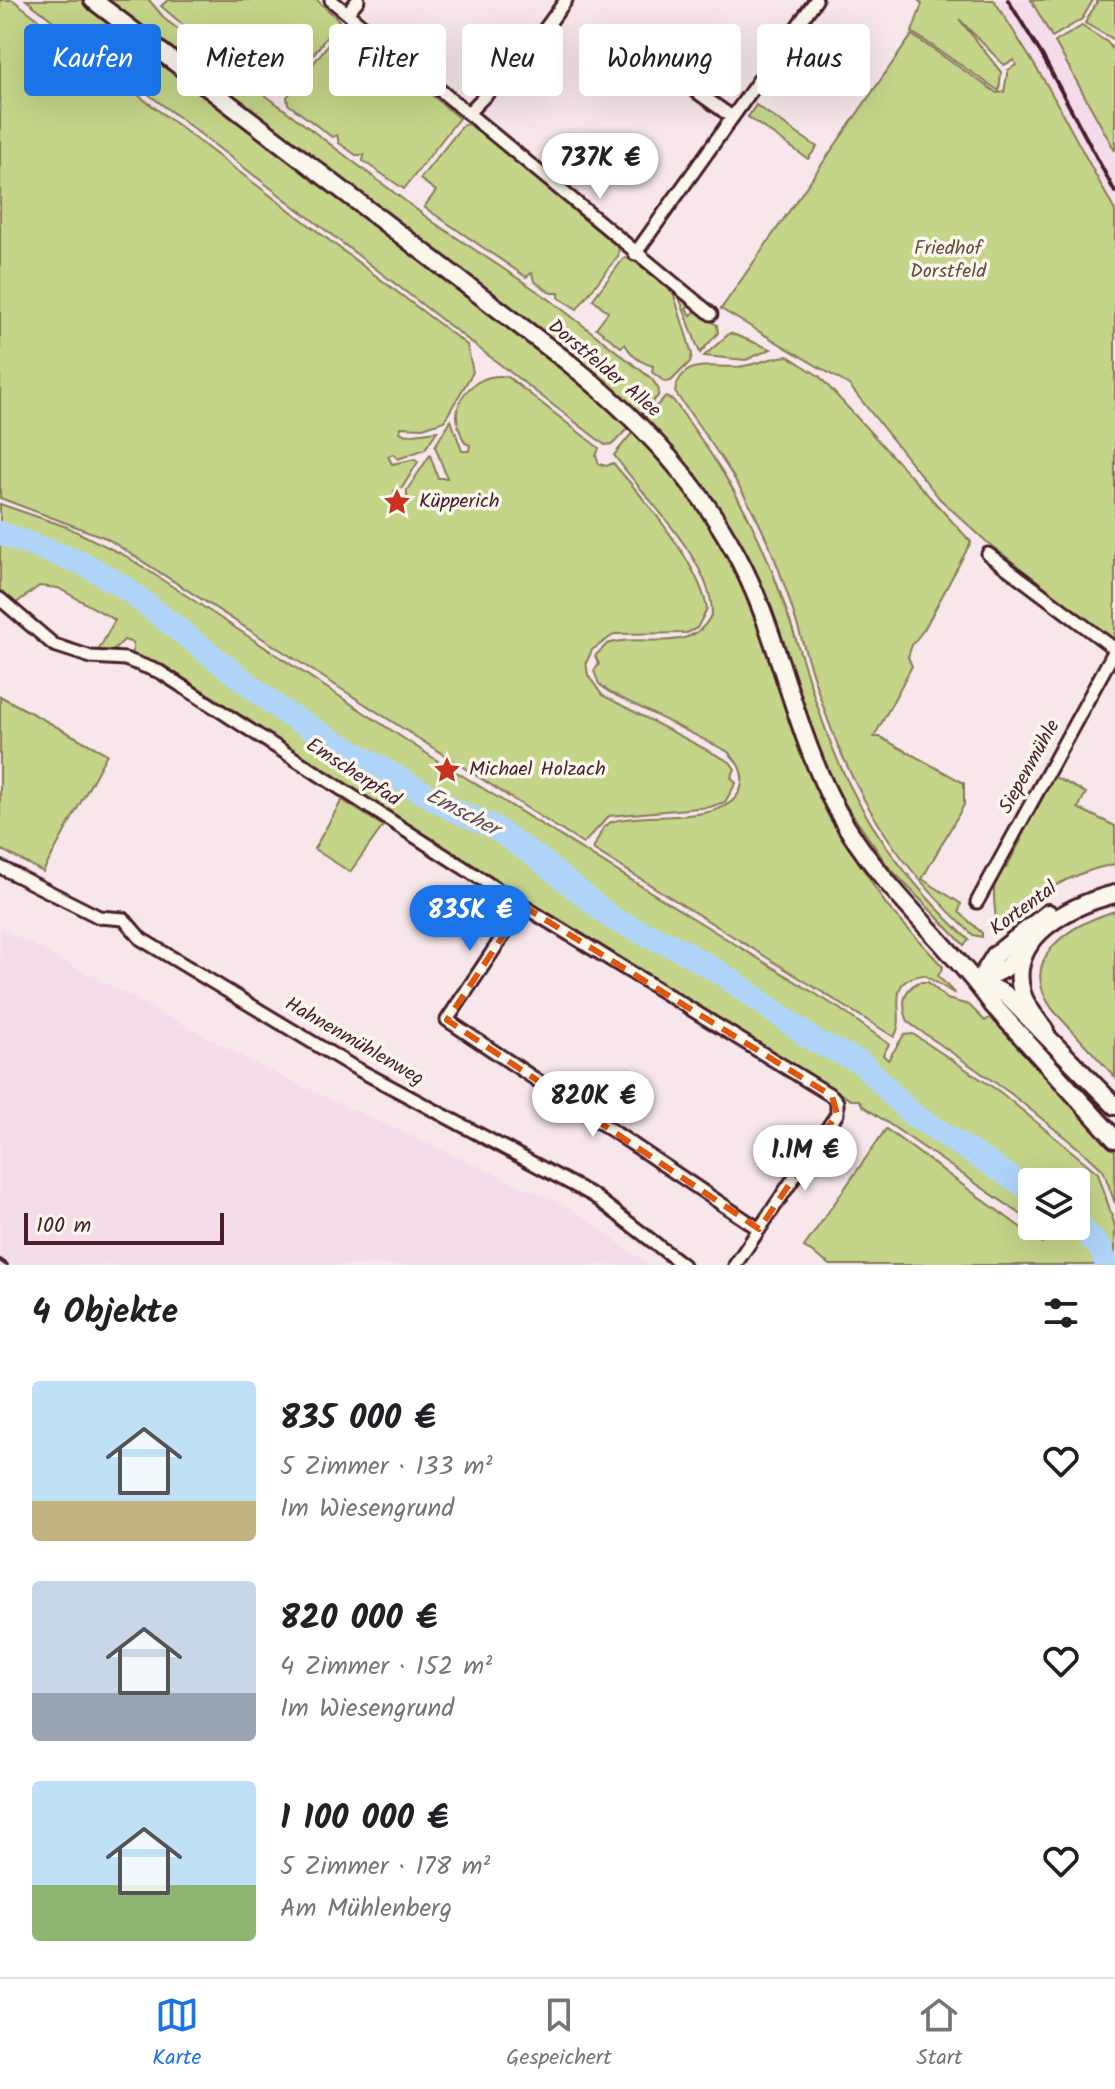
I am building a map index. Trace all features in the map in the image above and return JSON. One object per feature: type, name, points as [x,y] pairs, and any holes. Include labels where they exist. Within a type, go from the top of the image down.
[{"type":"main road","name":"Dorstfelder Allee","points":[[93,0],[569,363],[613,399],[676,462],[716,517],[751,584],[821,779],[844,822],[901,902],[979,981],[993,1005],[1115,1139]]},
{"type":"main road","name":"Kortental","points":[[979,981],[990,961],[1040,918],[1070,898],[1115,885]]},
{"type":"main road","name":"Kortental","points":[[979,981],[1004,969],[1041,931],[1066,913],[1115,894]]},
{"type":"main road","name":"Kortental","points":[[1025,950],[1022,994],[1045,1031]]},
{"type":"main road","name":"Dorstfelder Allee","points":[[979,981],[998,988],[1045,1031],[1115,1106]]},
{"type":"street","points":[[331,0],[711,314]]},
{"type":"street","points":[[348,12],[358,0]]},
{"type":"street","points":[[469,112],[529,51],[566,0]]},
{"type":"street","points":[[635,254],[816,0]]},
{"type":"street","points":[[703,96],[732,117]]},
{"type":"street","points":[[988,554],[1115,649]]},
{"type":"street","name":"Emscherpfad","points":[[0,599],[41,637],[68,652],[125,659],[160,672],[523,906],[832,1096],[837,1107],[829,1127],[759,1229]]},
{"type":"street","name":"Siepenmühle","points":[[977,902],[1115,649]]},
{"type":"street","name":"Hahnenmühlenweg","points":[[0,867],[99,917],[124,919],[141,939],[350,1065],[594,1196],[683,1265]]},
{"type":"street","points":[[523,906],[447,1020],[759,1229],[735,1265]]},
{"type":"highlighted area","points":[[523,906],[832,1096],[837,1114],[759,1229],[447,1020]]},
{"type":"shaded area","points":[[994,0],[1031,0],[1073,73],[1115,152],[1115,211],[1048,85]]},
{"type":"shaded area","points":[[0,927],[284,1078],[572,1209],[649,1265],[0,1265]]},
{"type":"green space","points":[[0,0],[13,0],[45,24],[24,24],[24,96],[139,96],[467,345],[473,372],[444,421],[423,428],[401,427],[400,432],[406,435],[437,431],[425,449],[398,459],[393,454],[388,456],[392,464],[415,459],[418,462],[402,488],[394,491],[395,501],[407,500],[407,490],[430,455],[438,478],[447,478],[435,446],[451,420],[462,451],[469,451],[470,445],[465,443],[458,427],[458,408],[467,391],[490,377],[508,377],[599,448],[596,456],[599,464],[607,466],[613,463],[682,552],[694,572],[707,609],[697,628],[687,633],[615,634],[592,650],[586,663],[588,675],[602,695],[730,762],[735,769],[731,777],[736,783],[725,802],[710,807],[609,816],[583,844],[106,538],[0,498]]},
{"type":"green space","points":[[26,0],[81,0],[112,24],[57,24]]},
{"type":"green space","points":[[106,0],[149,0],[177,28],[177,54],[161,42],[161,24],[137,24]]},
{"type":"green space","points":[[168,0],[317,0],[339,20],[336,24],[329,24],[329,33],[313,55],[313,24],[182,24],[161,6]]},
{"type":"green space","name":"Friedhof Dorstfeld","points":[[918,0],[994,0],[1047,85],[1115,211],[1115,641],[988,543],[940,499],[849,385],[721,309],[912,35],[997,93],[1004,92],[1008,70],[1016,65],[1014,60],[1004,65],[959,19],[1001,72],[999,91],[912,32],[922,4]]},
{"type":"green space","points":[[1031,0],[1093,0],[1082,19],[1052,37]]},
{"type":"green space","points":[[1098,0],[1115,0],[1115,40],[1085,23]]},
{"type":"green space","points":[[1082,26],[1107,42],[1115,52],[1115,151],[1055,42]]},
{"type":"green space","points":[[329,43],[329,96],[433,96],[459,118],[404,189],[363,161],[364,155],[356,155],[339,143],[337,135],[332,137],[288,104],[288,96],[313,96],[313,64]]},
{"type":"green space","points":[[161,61],[177,73],[177,96],[207,96],[621,413],[629,404],[574,357],[232,96],[266,96],[433,222],[549,299],[652,379],[659,390],[658,396],[613,444],[605,445],[151,96],[161,96]]},
{"type":"green space","points":[[756,105],[817,147],[808,159],[748,117]]},
{"type":"green space","points":[[470,124],[619,248],[618,256],[577,309],[559,298],[559,293],[551,293],[534,281],[532,273],[526,277],[424,207],[436,191],[420,179],[463,125]]},
{"type":"green space","points":[[624,258],[631,258],[673,292],[692,354],[690,362],[671,381],[665,382],[652,372],[653,366],[636,358],[625,344],[621,347],[596,328],[608,312],[593,299]]},
{"type":"green space","points":[[679,297],[689,305],[686,309],[691,315],[696,311],[717,325],[718,333],[700,353]]},
{"type":"green space","points":[[730,333],[771,349],[746,360],[704,356]]},
{"type":"green space","points":[[788,356],[819,376],[971,542],[925,628],[912,645],[908,657],[912,666],[874,737],[880,737],[964,783],[964,805],[922,879],[961,904],[959,912],[982,933],[982,937],[973,935],[930,892],[894,846],[863,798],[826,716],[782,579],[760,525],[731,473],[675,392],[679,380],[694,368],[744,366]]},
{"type":"green space","points":[[665,397],[673,400],[711,454],[755,531],[782,597],[828,736],[854,794],[886,847],[925,895],[969,940],[964,945],[888,866],[845,804],[826,770],[752,568],[735,533],[697,476],[645,418]]},
{"type":"green space","points":[[636,428],[693,494],[731,559],[834,824],[887,906],[943,967],[938,976],[955,994],[924,975],[911,978],[899,991],[899,1019],[894,1037],[593,849],[603,828],[611,822],[706,813],[723,807],[735,798],[742,784],[739,766],[727,751],[609,692],[599,684],[594,671],[599,664],[595,656],[607,644],[680,639],[693,635],[704,626],[712,613],[709,593],[689,551],[614,455]]},
{"type":"green space","points":[[0,504],[67,527],[126,556],[438,761],[435,766],[446,773],[450,768],[840,1009],[889,1044],[883,1055],[888,1060],[904,1035],[913,1034],[1000,1092],[1098,1173],[1115,1226],[1115,1265],[830,1265],[804,1247],[886,1129],[1018,1225],[1018,1240],[1038,1240],[1042,1243],[1044,1240],[1090,1240],[1090,1168],[1018,1168],[1018,1212],[863,1106],[859,1100],[851,1100],[810,1076],[547,914],[163,666],[133,656],[133,643],[124,640],[113,651],[98,651],[115,620],[58,588],[39,586],[15,604],[0,593]]},
{"type":"green space","points":[[0,696],[107,754],[43,872],[0,849]]},
{"type":"green space","points":[[1051,775],[1086,793],[1078,808],[1115,826],[1115,864],[1066,880],[1024,906],[997,928],[994,897],[997,874],[1000,866],[1006,868],[1021,840],[1018,835]]},
{"type":"green space","points":[[342,800],[383,826],[350,872],[314,849]]},
{"type":"green space","points":[[1115,911],[1115,1077],[1053,1010],[1043,991],[1040,975],[1044,960],[1053,946],[1081,925]]},
{"type":"green space","points":[[919,982],[928,982],[947,999],[969,1005],[985,1021],[992,1016],[1115,1151],[1115,1203],[1103,1170],[1088,1156],[1010,1093],[908,1022],[904,999]]},
{"type":"waterway","name":"Emscher","points":[[0,533],[84,564],[124,587],[285,713],[452,809],[493,827],[539,859],[613,919],[683,951],[728,978],[815,1041],[862,1063],[910,1113],[1018,1182]]},
{"type":"waterway","name":"Emscher","points":[[1090,1237],[1100,1248],[1107,1265]]},
{"type":"railway","points":[[1008,0],[1042,55],[1115,192]]},
{"type":"railway","points":[[0,1260],[7,1265]]},
{"type":"place","name":"Küpperich","points":[[397,502]]},
{"type":"place","name":"Michael Holzach","points":[[447,770]]}]
